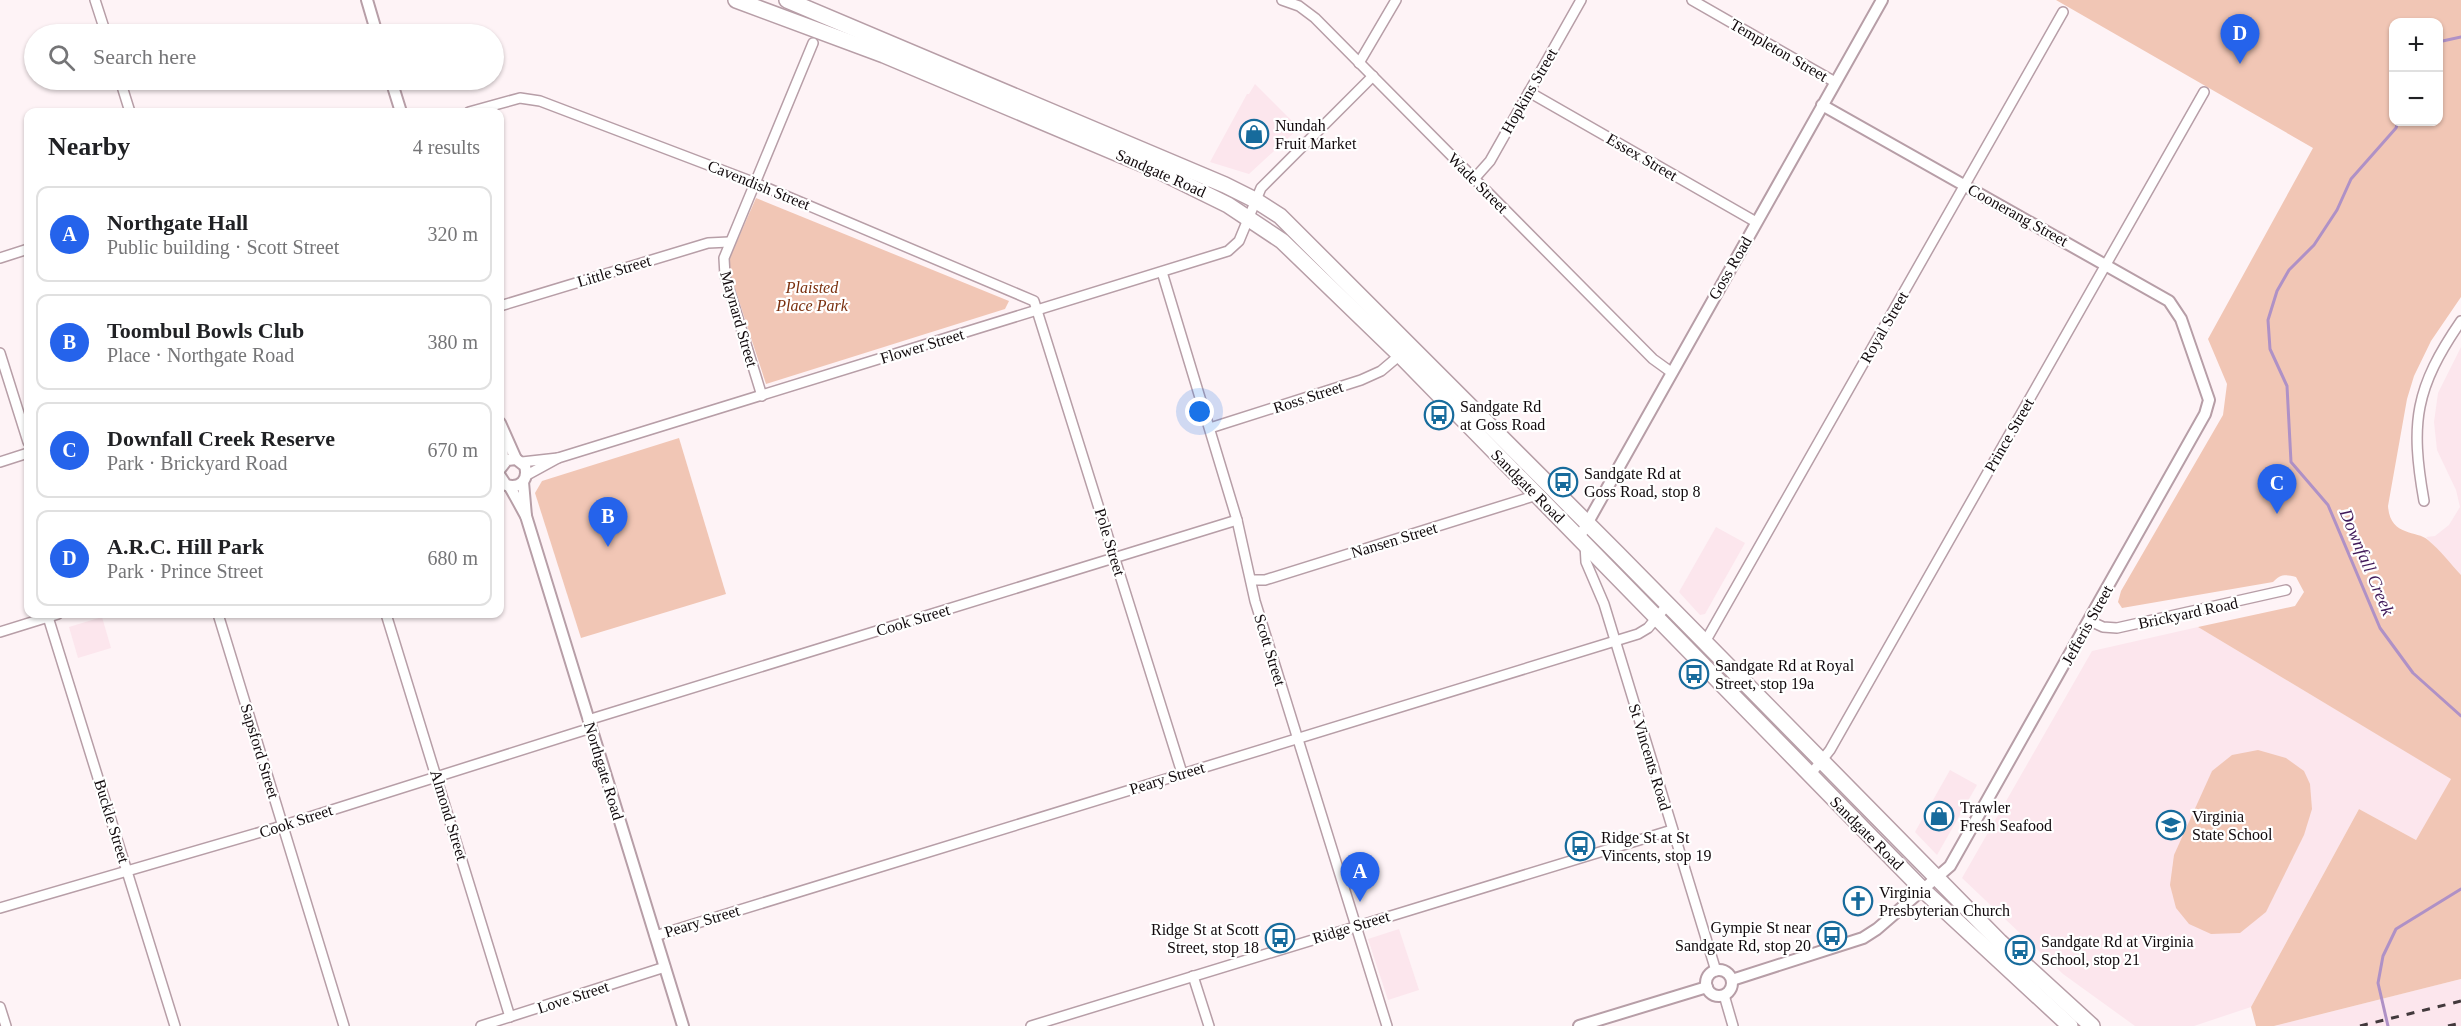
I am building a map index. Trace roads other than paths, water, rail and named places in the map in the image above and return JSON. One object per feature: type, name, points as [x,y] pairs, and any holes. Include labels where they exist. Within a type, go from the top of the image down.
[{"type":"highway","name":"Sandgate Road","points":[[736,0],[884,55],[1148,166],[1204,192],[1249,217],[1295,252],[1400,355],[1922,889],[2070,1026]]},
{"type":"highway","name":"Sandgate Road","points":[[787,0],[1255,200],[1280,216],[1668,604],[2000,942],[2092,1026]]},
{"type":"street","points":[[95,0],[103,24]]},
{"type":"street","points":[[367,0],[374,24]]},
{"type":"street","name":"Wade Street","points":[[1282,0],[1307,11],[1653,359],[1671,372]]},
{"type":"street","points":[[1359,63],[1396,0]]},
{"type":"street","name":"Hopkins Street","points":[[1474,179],[1490,161],[1581,0]]},
{"type":"street","name":"Templeton Street","points":[[1692,0],[1835,82]]},
{"type":"street","name":"Goss Road","points":[[1582,541],[1586,522],[1882,0]]},
{"type":"street","name":"Royal Street","points":[[1705,642],[2063,12]]},
{"type":"street","name":"Maynard Street","points":[[762,396],[724,272],[724,258],[753,182],[813,43]]},
{"type":"street","name":"Flower Street","points":[[519,461],[558,458],[1162,272],[1233,248],[1239,241],[1261,188],[1373,76]]},
{"type":"street","points":[[123,90],[129,108]]},
{"type":"street","points":[[394,90],[400,108]]},
{"type":"street","name":"Essex Street","points":[[1529,92],[1756,222]]},
{"type":"street","name":"Prince Street","points":[[1810,775],[1822,760],[2204,92]]},
{"type":"street","name":"Cavendish Street","points":[[483,108],[514,99],[532,99],[753,182],[1030,299],[1035,302],[1038,309]]},
{"type":"street","name":"Coonerang Street","points":[[1822,105],[2106,264],[2174,305],[2191,346]]},
{"type":"street","name":"Little Street","points":[[504,305],[714,241],[729,242]]},
{"type":"street","points":[[0,258],[24,250]]},
{"type":"street","name":"Scott Street","points":[[1162,272],[1237,520],[1251,580],[1298,739],[1387,1026]]},
{"type":"street","name":"Pole Street","points":[[1038,309],[1182,773]]},
{"type":"street","points":[[2424,501],[2416,451],[2420,400],[2430,370],[2461,321]]},
{"type":"street","name":"Jefferis Street","points":[[1732,980],[1863,938],[1937,878],[1952,862],[2090,621],[2206,410],[2208,395],[2191,346]]},
{"type":"street","points":[[0,353],[24,429]]},
{"type":"street","name":"Ross Street","points":[[1210,428],[1361,380],[1381,370],[1400,355]]},
{"type":"street","points":[[504,434],[519,461],[504,466]]},
{"type":"street","points":[[0,462],[24,454]]},
{"type":"street","name":"Flower Street","points":[[525,479],[558,458]]},
{"type":"street","name":"Northgate Road","points":[[519,461],[525,479],[526,516],[683,1026]]},
{"type":"street","points":[[504,482],[525,479]]},
{"type":"street","name":"Northgate Road","points":[[504,483],[526,516]]},
{"type":"street","name":"Nansen Street","points":[[1251,580],[1264,580],[1537,495]]},
{"type":"street","name":"Cook Street","points":[[0,908],[283,825],[590,724],[1237,520]]},
{"type":"street","name":"St Vincents Road","points":[[1582,541],[1586,562],[1615,641],[1716,971]]},
{"type":"street","name":"Brickyard Road","points":[[2090,621],[2103,627],[2117,628],[2286,590]]},
{"type":"street","name":"Peary Street","points":[[655,936],[1615,641],[1645,630],[1668,604]]},
{"type":"street","points":[[0,632],[45,618]]},
{"type":"street","name":"Buckle Street","points":[[48,618],[175,1026]]},
{"type":"street","name":"Sapsford Street","points":[[219,618],[344,1026]]},
{"type":"street","name":"Almond Street","points":[[387,618],[510,1017]]},
{"type":"street","name":"Ridge Street","points":[[1031,1026],[1672,830]]},
{"type":"street","name":"Love Street","points":[[481,1026],[665,967]]},
{"type":"street","points":[[1716,971],[1724,971],[1732,980],[1730,990],[1724,995],[1716,996],[1707,987],[1708,979],[1716,971]]},
{"type":"street","points":[[1193,976],[1209,1026]]},
{"type":"street","points":[[1579,1026],[1707,987]]},
{"type":"street","points":[[1724,995],[1734,1026]]},
{"type":"street","points":[[0,1007],[6,1026]]},
{"type":"waterway","name":"Downfall Creek","points":[[2443,41],[2461,37]]},
{"type":"waterway","name":"Downfall Creek","points":[[2397,126],[2351,179],[2337,210],[2314,245],[2289,270],[2277,291],[2268,320],[2270,349],[2287,386],[2291,462],[2328,505],[2380,628],[2413,673],[2461,716]]},
{"type":"waterway","name":"Downfall Creek","points":[[2388,1026],[2378,983],[2383,956],[2396,929],[2461,889]]},
{"type":"railway","points":[[2360,1026],[2461,1001]]},
{"type":"railway","points":[[2448,1026],[2461,1023]]},
{"type":"place","name":"A.R.C. Hill Park","points":[[2240,64]]},
{"type":"place","name":"Nundah Fruit Market","points":[[1254,134]]},
{"type":"place","name":"Sandgate Rd at Goss Road","points":[[1439,415]]},
{"type":"place","name":"Sandgate Rd at Goss Road, stop 8","points":[[1563,482]]},
{"type":"place","name":"Downfall Creek Reserve","points":[[2277,514]]},
{"type":"place","name":"Toombul Bowls Club","points":[[608,547]]},
{"type":"place","name":"Sandgate Rd at Royal Street, stop 19a","points":[[1694,674]]},
{"type":"place","name":"Trawler Fresh Seafood","points":[[1939,816]]},
{"type":"place","name":"Virginia State School","points":[[2171,825]]},
{"type":"place","name":"Ridge St at St Vincents, stop 19","points":[[1580,846]]},
{"type":"place","name":"Virginia Presbyterian Church","points":[[1858,901]]},
{"type":"place","name":"Northgate Hall","points":[[1360,902]]},
{"type":"place","name":"Gympie St near Sandgate Rd, stop 20","points":[[1832,936]]},
{"type":"place","name":"Ridge St at Scott Street, stop 18","points":[[1280,938]]},
{"type":"place","name":"Sandgate Rd at Virginia School, stop 21","points":[[2020,950]]},
{"type":"park label","name":"Plaisted Place Park","points":[[812,296]]}]
